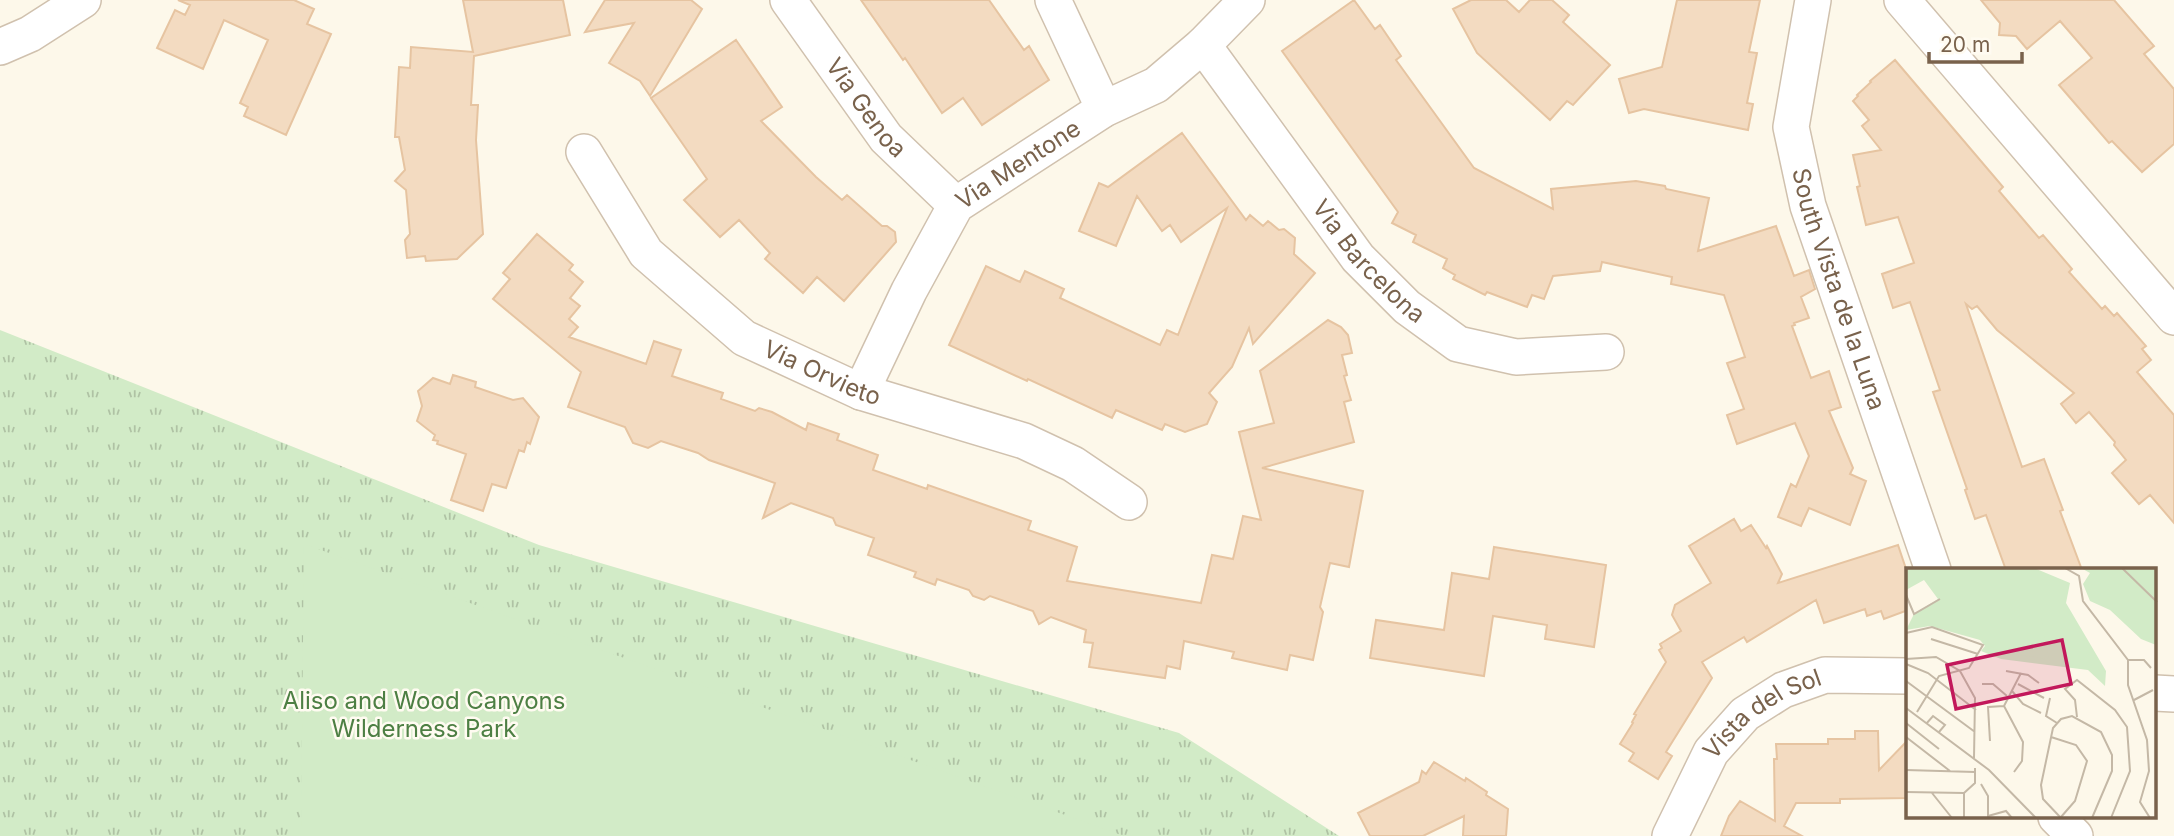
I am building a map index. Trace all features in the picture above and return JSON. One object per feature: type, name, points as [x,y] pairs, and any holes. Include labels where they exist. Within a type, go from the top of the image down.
[{"type":"street","points":[[0,47],[30,34],[83,0]]},
{"type":"street","name":"Via Genoa","points":[[788,0],[886,138],[956,205]]},
{"type":"street","points":[[1053,0],[1104,109]]},
{"type":"street","name":"Via Mentone","points":[[861,392],[909,291],[956,205],[1104,109],[1156,85],[1203,45],[1247,0]]},
{"type":"street","name":"South Vista de la Luna","points":[[1812,0],[1791,127],[1808,206],[1932,568]]},
{"type":"street","points":[[1902,0],[2174,317]]},
{"type":"street","name":"Via Barcelona","points":[[1203,45],[1358,258],[1406,307],[1458,344],[1516,357],[1606,352]]},
{"type":"street","name":"Via Orvieto","points":[[584,152],[646,253],[744,338],[861,392],[1024,440],[1073,464],[1129,502]]},
{"type":"street","name":"Vista del Sol","points":[[1670,836],[1711,752],[1745,714],[1783,690],[1825,675],[1906,676]]},
{"type":"street","points":[[2156,693],[2174,694]]},
{"type":"street","points":[[2057,818],[2075,836]]},
{"type":"green space","points":[[0,330],[539,545],[1179,733],[1339,836],[0,836]]},
{"type":"green space","name":"Aliso and Wood Canyons Wilderness Park","points":[[304,544],[1124,836],[301,836]]},
{"type":"building","points":[[178,0],[294,0],[314,9],[307,24],[331,34],[286,135],[244,116],[248,107],[240,103],[268,40],[224,20],[203,69],[157,48],[175,10],[185,15],[190,5]]},
{"type":"building","points":[[463,0],[563,0],[570,35],[474,56],[471,105],[478,105],[476,140],[483,234],[457,259],[426,261],[425,256],[407,258],[405,240],[410,234],[406,190],[395,181],[405,170],[399,137],[395,137],[399,67],[410,68],[411,47],[473,52]]},
{"type":"building","points":[[605,0],[691,0],[702,9],[650,96],[640,81],[609,63],[634,23],[585,32]]},
{"type":"building","points":[[861,0],[989,0],[1024,50],[1029,46],[1049,80],[982,125],[963,98],[942,113]]},
{"type":"building","points":[[1354,0],[1375,29],[1380,25],[1401,56],[1396,60],[1474,168],[1553,209],[1551,189],[1636,181],[1709,198],[1698,251],[1776,226],[1794,276],[1809,270],[1815,289],[1801,297],[1809,318],[1792,326],[1811,378],[1829,371],[1841,407],[1829,411],[1853,468],[1850,474],[1866,481],[1850,525],[1809,508],[1801,526],[1778,517],[1791,484],[1796,487],[1809,456],[1795,423],[1737,444],[1727,415],[1744,409],[1727,363],[1745,357],[1724,295],[1671,284],[1672,277],[1602,262],[1600,271],[1553,276],[1544,299],[1532,295],[1527,307],[1487,292],[1485,295],[1453,279],[1455,275],[1443,268],[1447,259],[1413,242],[1416,235],[1392,223],[1398,212],[1282,51]]},
{"type":"building","points":[[1471,0],[1506,0],[1519,12],[1530,0],[1552,0],[1569,15],[1563,22],[1610,65],[1573,105],[1567,101],[1550,120],[1477,53],[1453,9]]},
{"type":"building","points":[[1677,0],[1760,0],[1749,52],[1757,53],[1747,103],[1753,104],[1748,130],[1644,109],[1629,113],[1619,79],[1662,67]]},
{"type":"building","points":[[1981,0],[2114,0],[2154,46],[2144,54],[2174,89],[2174,144],[2142,172],[2112,141],[2109,143],[2059,85],[2092,58],[2060,21],[2027,49],[2016,36],[1999,35],[2000,23]]},
{"type":"building","points":[[736,40],[782,107],[761,121],[842,200],[847,195],[882,226],[895,232],[896,242],[844,301],[817,277],[803,293],[765,259],[770,253],[739,220],[720,237],[684,200],[707,179],[651,98]]},
{"type":"building","points":[[1895,60],[2003,187],[1999,191],[2039,238],[2043,235],[2072,269],[2069,272],[2102,309],[2105,306],[2114,316],[2117,313],[2146,346],[2142,349],[2151,360],[2137,372],[2174,415],[2174,523],[2150,495],[2139,504],[2112,473],[2126,460],[2114,445],[2115,442],[2089,412],[2076,423],[2061,404],[2074,393],[1997,330],[1977,306],[1972,309],[1966,304],[2022,467],[2044,459],[2081,568],[2005,568],[1986,515],[1975,519],[1933,392],[1940,390],[1910,302],[1893,308],[1882,274],[1914,263],[1898,217],[1866,225],[1853,155],[1881,150],[1862,126],[1869,120],[1853,101],[1870,81]]},
{"type":"building","points":[[1182,133],[1246,220],[1250,215],[1263,226],[1268,221],[1279,230],[1284,229],[1295,238],[1294,254],[1315,273],[1253,344],[1249,328],[1232,367],[1209,393],[1217,402],[1207,424],[1185,432],[1165,424],[1162,430],[1116,410],[1112,418],[949,345],[986,266],[1020,282],[1025,271],[1064,289],[1060,298],[1160,345],[1167,330],[1178,335],[1227,208],[1181,242],[1170,225],[1162,231],[1137,196],[1116,246],[1079,231],[1099,183],[1108,187]]},
{"type":"building","points":[[537,234],[573,265],[569,270],[583,282],[570,298],[580,306],[569,319],[578,327],[569,337],[646,364],[654,341],[681,350],[672,376],[723,393],[721,399],[755,411],[759,408],[772,412],[806,430],[808,423],[839,434],[837,440],[878,455],[873,470],[927,489],[928,485],[1031,521],[1028,530],[1077,547],[1067,581],[1201,603],[1212,555],[1233,559],[1243,516],[1261,520],[1239,432],[1274,423],[1260,371],[1328,320],[1341,327],[1348,335],[1352,353],[1342,355],[1347,375],[1344,376],[1351,400],[1344,402],[1354,442],[1262,468],[1363,491],[1349,567],[1330,563],[1320,607],[1323,612],[1313,660],[1290,655],[1287,670],[1232,658],[1234,652],[1184,641],[1180,669],[1167,666],[1165,678],[1089,667],[1093,643],[1084,642],[1086,630],[1051,617],[1039,624],[1033,611],[990,596],[984,600],[973,596],[969,590],[937,579],[935,585],[914,577],[916,572],[868,555],[874,538],[836,525],[833,518],[791,503],[763,518],[775,483],[661,441],[648,448],[633,443],[625,427],[568,407],[581,372],[493,299],[510,279],[503,273]]},
{"type":"building","points":[[453,375],[476,382],[475,387],[513,400],[523,398],[539,417],[530,444],[527,442],[524,452],[519,450],[506,488],[492,484],[483,511],[451,500],[466,454],[437,444],[438,441],[433,440],[435,435],[417,421],[422,406],[418,391],[433,378],[450,384]]},
{"type":"building","points":[[1734,519],[1741,531],[1751,525],[1766,548],[1767,546],[1782,574],[1778,583],[1898,545],[1906,569],[1906,611],[1884,619],[1881,611],[1867,616],[1865,609],[1824,623],[1816,600],[1747,642],[1744,637],[1702,662],[1712,678],[1666,752],[1672,756],[1658,779],[1629,761],[1634,753],[1620,744],[1633,723],[1634,714],[1666,662],[1659,650],[1662,648],[1660,644],[1681,631],[1672,615],[1675,605],[1711,583],[1689,546]]},
{"type":"building","points":[[1494,547],[1606,565],[1594,647],[1545,639],[1547,625],[1493,616],[1484,676],[1370,658],[1376,620],[1444,630],[1452,573],[1489,579]]},
{"type":"building","points":[[1855,731],[1878,731],[1879,770],[1906,742],[1906,798],[1796,803],[1784,826],[1802,836],[1721,836],[1729,816],[1740,801],[1775,821],[1776,744],[1828,744],[1828,739],[1855,739]]},
{"type":"building","points":[[1434,762],[1465,781],[1466,778],[1508,809],[1506,836],[1463,836],[1464,816],[1423,836],[1370,836],[1358,813],[1419,782],[1422,771],[1426,774]]}]
